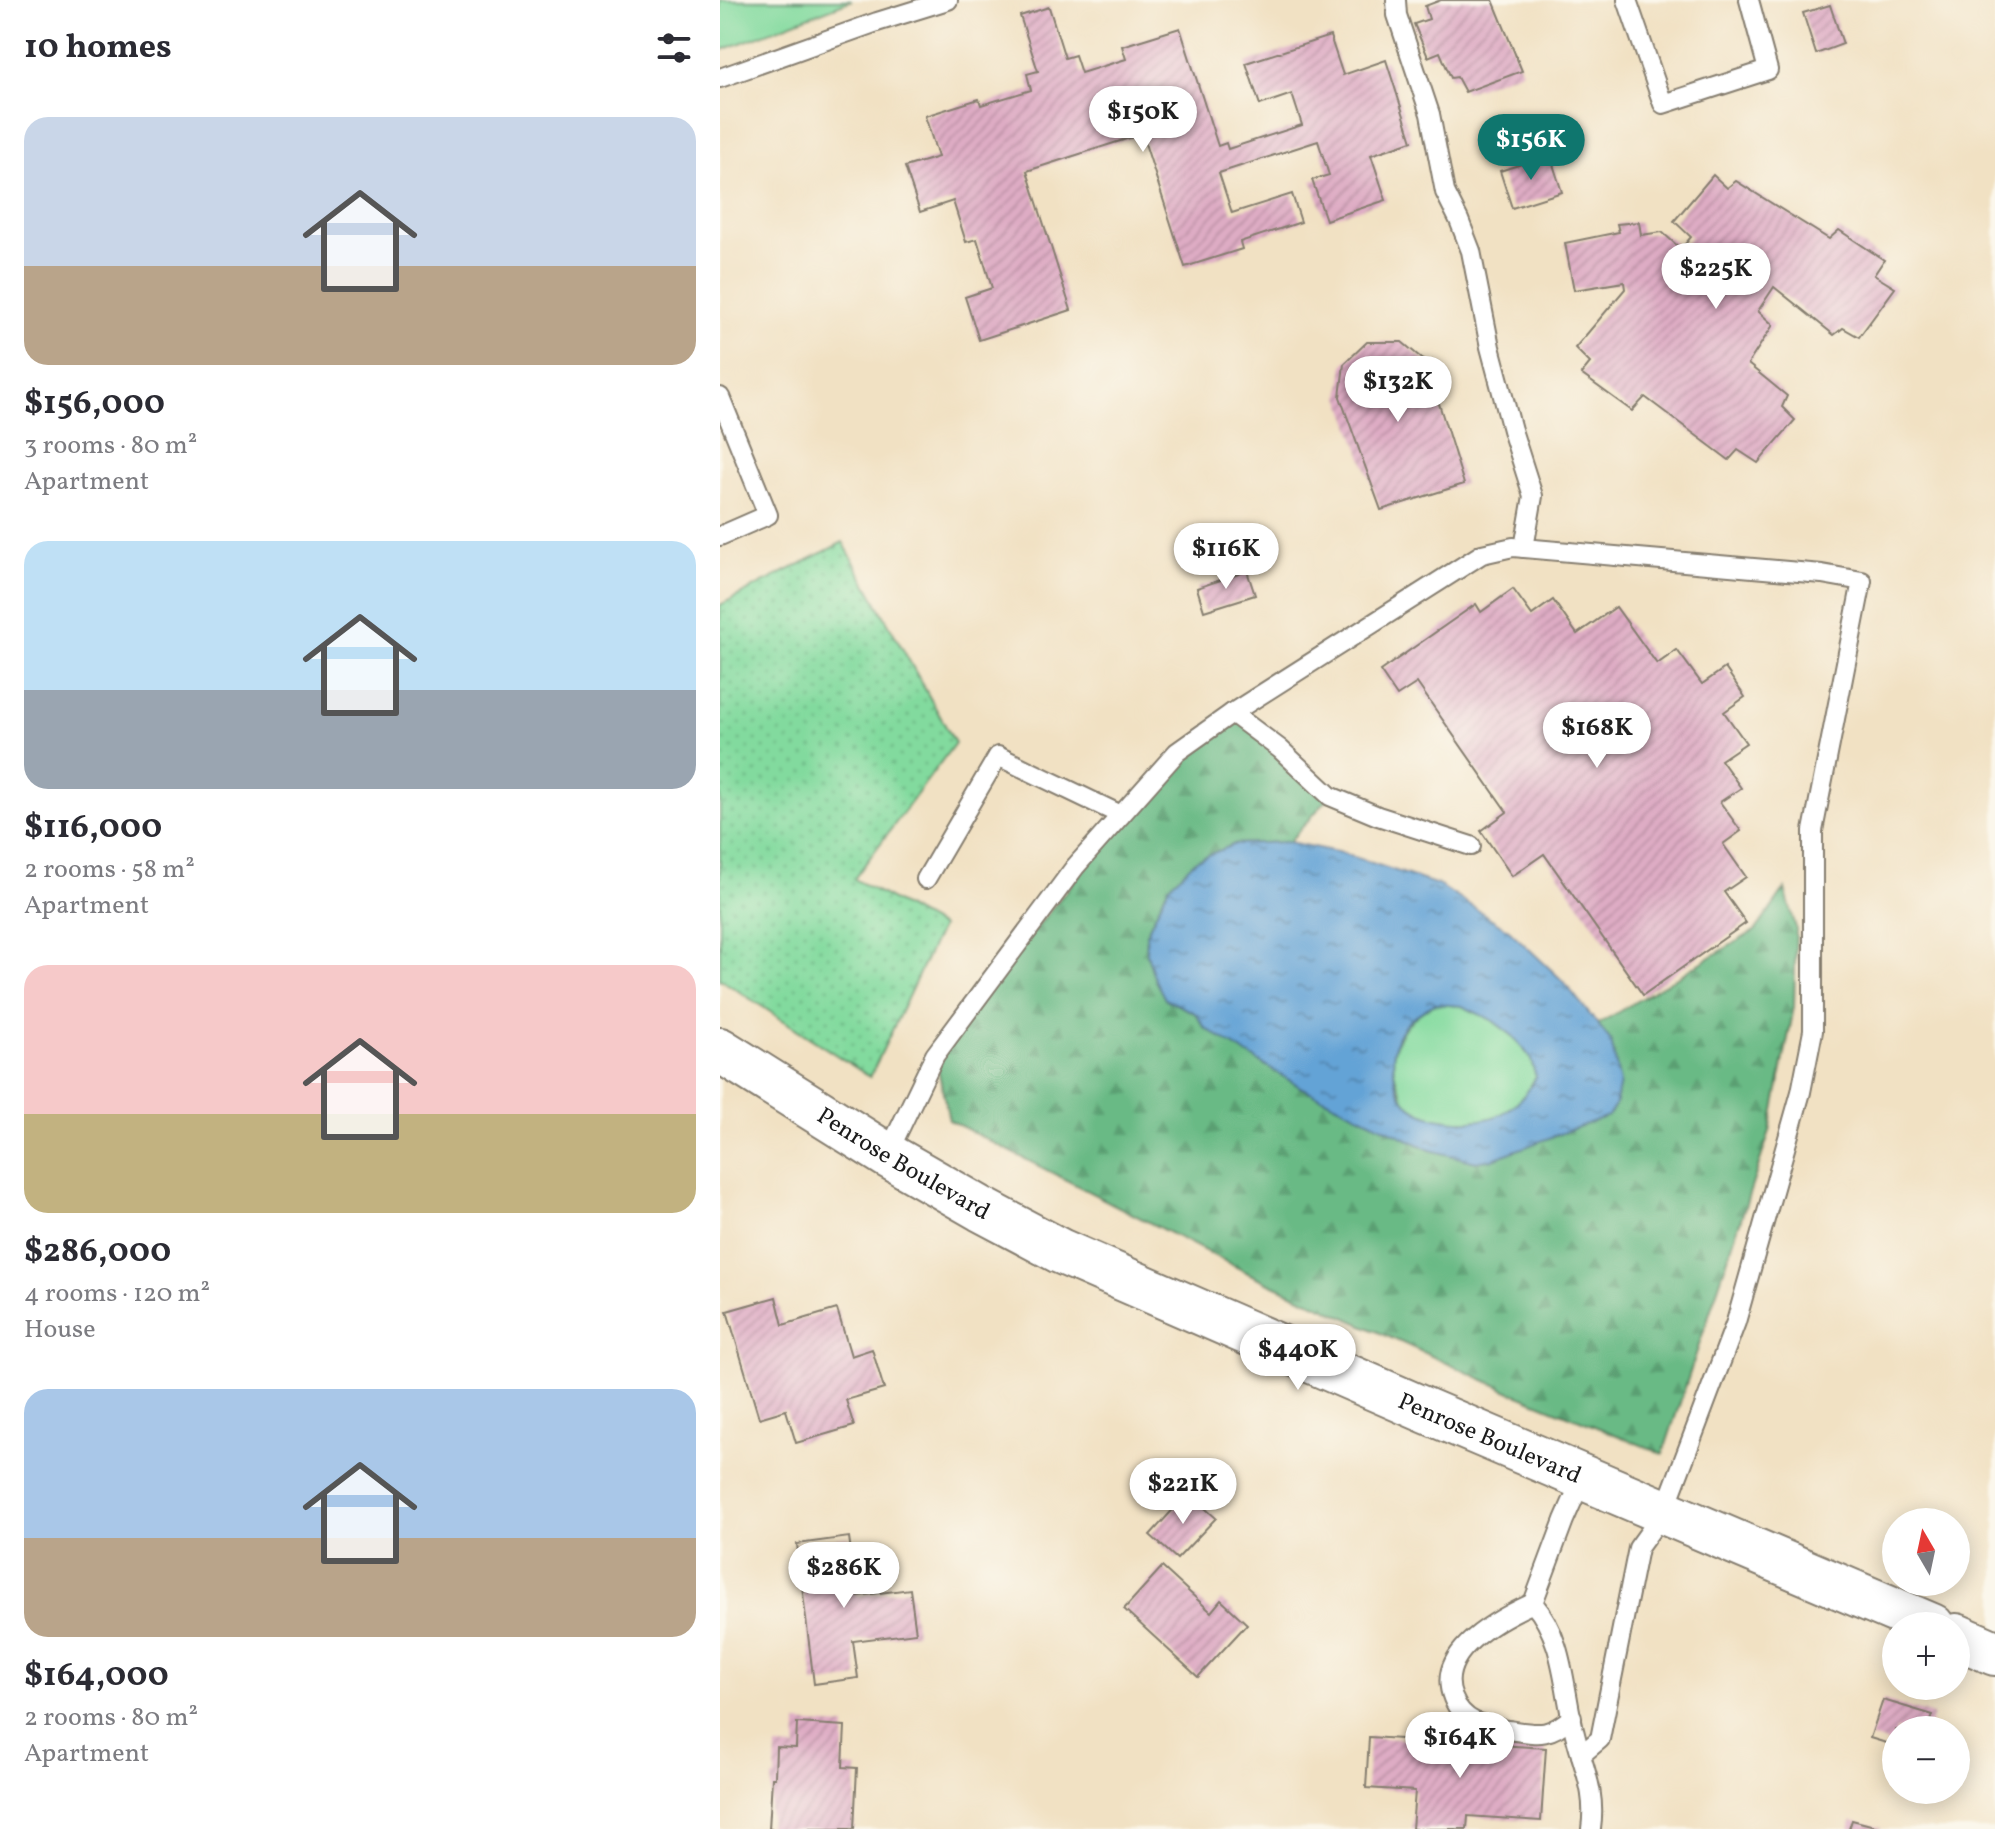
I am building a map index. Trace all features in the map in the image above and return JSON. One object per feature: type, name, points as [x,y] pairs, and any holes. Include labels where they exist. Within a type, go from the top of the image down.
[{"type":"street","name":"Penrose Boulevard","points":[[720,1050],[887,1155],[1060,1251],[1899,1612]]},
{"type":"street","points":[[1970,1642],[1995,1653]]},
{"type":"lane","points":[[720,78],[948,0]]},
{"type":"lane","points":[[1396,0],[1397,15],[1430,114],[1445,192],[1471,251],[1490,347],[1533,496],[1524,548]]},
{"type":"lane","points":[[1627,0],[1663,104],[1768,70],[1749,0]]},
{"type":"lane","points":[[720,397],[768,515],[720,536]]},
{"type":"lane","points":[[887,1155],[935,1055],[1075,867],[1177,752],[1232,713],[1482,554],[1513,547],[1822,574],[1862,581],[1813,831],[1813,1031],[1801,1092],[1736,1322],[1664,1512],[1638,1548],[1600,1739],[1581,1755]]},
{"type":"lane","points":[[1232,713],[1280,749],[1330,796],[1378,816],[1471,846]]},
{"type":"lane","points":[[926,879],[998,756],[1121,815]]},
{"type":"lane","points":[[1572,1717],[1549,1733],[1476,1724],[1464,1717],[1449,1686],[1453,1665],[1466,1646],[1490,1625],[1533,1603],[1583,1477]]},
{"type":"lane","points":[[1533,1603],[1556,1640],[1581,1755],[1591,1784],[1594,1802],[1591,1829]]},
{"type":"green space","points":[[720,0],[852,0],[720,51]]},
{"type":"green space","points":[[843,542],[955,743],[854,879],[941,927],[870,1077],[720,979],[720,605]]},
{"type":"green space","points":[[1232,713],[1330,796],[1289,842],[1234,844],[1169,886],[1146,934],[1165,999],[1195,1013],[1205,1028],[1476,1162],[1611,1041],[1598,1024],[1756,930],[1785,889],[1796,928],[1794,1007],[1770,1131],[1663,1454],[1511,1392],[1254,1276],[949,1120],[935,1055],[1177,752]]},
{"type":"green space","points":[[1435,1004],[1462,1006],[1492,1020],[1513,1036],[1530,1057],[1536,1077],[1522,1097],[1503,1113],[1480,1120],[1452,1121],[1424,1115],[1405,1101],[1394,1071],[1395,1047],[1399,1036],[1414,1018]]},
{"type":"water","points":[[1289,842],[1342,853],[1438,885],[1509,930],[1563,981],[1611,1041],[1620,1083],[1615,1106],[1608,1116],[1493,1159],[1476,1162],[1430,1150],[1302,1088],[1205,1028],[1195,1013],[1165,999],[1147,954],[1146,934],[1169,886],[1196,860],[1235,844]],"holes":[[[1435,1004],[1462,1006],[1492,1020],[1513,1036],[1530,1057],[1536,1077],[1514,1106],[1480,1120],[1452,1120],[1425,1114],[1405,1101],[1395,1078],[1394,1052],[1398,1036],[1405,1026]]]},
{"type":"building","points":[[1441,0],[1493,0],[1522,71],[1465,92],[1457,77],[1451,78],[1440,52],[1428,57],[1414,24],[1429,19],[1425,6]]},
{"type":"building","points":[[1830,5],[1843,44],[1816,54],[1803,13]]},
{"type":"building","points":[[1049,7],[1065,58],[1075,55],[1081,73],[1126,59],[1122,46],[1180,28],[1218,146],[1226,143],[1228,149],[1302,125],[1292,94],[1260,105],[1246,63],[1330,36],[1343,75],[1386,60],[1412,141],[1371,155],[1386,200],[1326,220],[1312,180],[1329,175],[1318,141],[1219,173],[1232,213],[1292,194],[1301,222],[1240,242],[1242,249],[1185,267],[1142,134],[1027,171],[1071,310],[979,340],[965,297],[992,288],[977,239],[966,242],[953,201],[920,212],[905,167],[938,157],[925,116],[979,99],[981,105],[1031,90],[1027,74],[1038,71],[1020,16]]},
{"type":"building","points":[[1550,155],[1562,192],[1512,208],[1500,171]]},
{"type":"building","points":[[1713,175],[1727,188],[1736,181],[1829,239],[1839,230],[1884,260],[1874,275],[1895,288],[1859,337],[1843,328],[1834,335],[1774,287],[1758,311],[1773,325],[1748,364],[1787,396],[1782,407],[1795,420],[1758,463],[1738,450],[1729,460],[1645,397],[1632,411],[1581,374],[1590,363],[1575,348],[1625,289],[1624,282],[1574,290],[1565,243],[1619,232],[1617,224],[1639,222],[1641,235],[1662,232],[1681,249],[1691,237],[1674,221]]},
{"type":"building","points":[[1367,342],[1402,342],[1426,362],[1464,484],[1381,510],[1340,397],[1344,364]]},
{"type":"building","points":[[1247,571],[1255,595],[1204,611],[1197,588]]},
{"type":"building","points":[[1513,589],[1532,615],[1553,600],[1577,634],[1616,607],[1657,664],[1677,650],[1702,684],[1725,668],[1745,697],[1724,712],[1746,743],[1721,760],[1741,788],[1720,802],[1741,831],[1723,844],[1746,877],[1724,892],[1746,923],[1643,995],[1544,854],[1512,876],[1481,831],[1507,812],[1417,683],[1397,696],[1380,671],[1476,604],[1481,612]]},
{"type":"building","points":[[776,1297],[783,1325],[837,1309],[851,1356],[872,1349],[884,1389],[846,1400],[854,1426],[796,1443],[786,1410],[759,1418],[727,1311]]},
{"type":"building","points":[[1188,1493],[1216,1518],[1177,1559],[1150,1535]]},
{"type":"building","points":[[849,1537],[857,1596],[910,1589],[916,1633],[853,1641],[858,1678],[814,1684],[797,1544]]},
{"type":"building","points":[[1162,1567],[1211,1612],[1221,1600],[1247,1624],[1198,1677],[1124,1609]]},
{"type":"building","points":[[1883,1700],[1933,1715],[1882,1716],[1882,1742],[1870,1738]]},
{"type":"building","points":[[797,1723],[845,1726],[843,1767],[857,1768],[854,1829],[769,1829],[776,1747],[796,1748]]},
{"type":"building","points":[[1369,1737],[1546,1748],[1541,1821],[1468,1816],[1467,1829],[1412,1829],[1415,1791],[1366,1788]]},
{"type":"building","points":[[1852,1820],[1882,1828],[1849,1829]]}]
